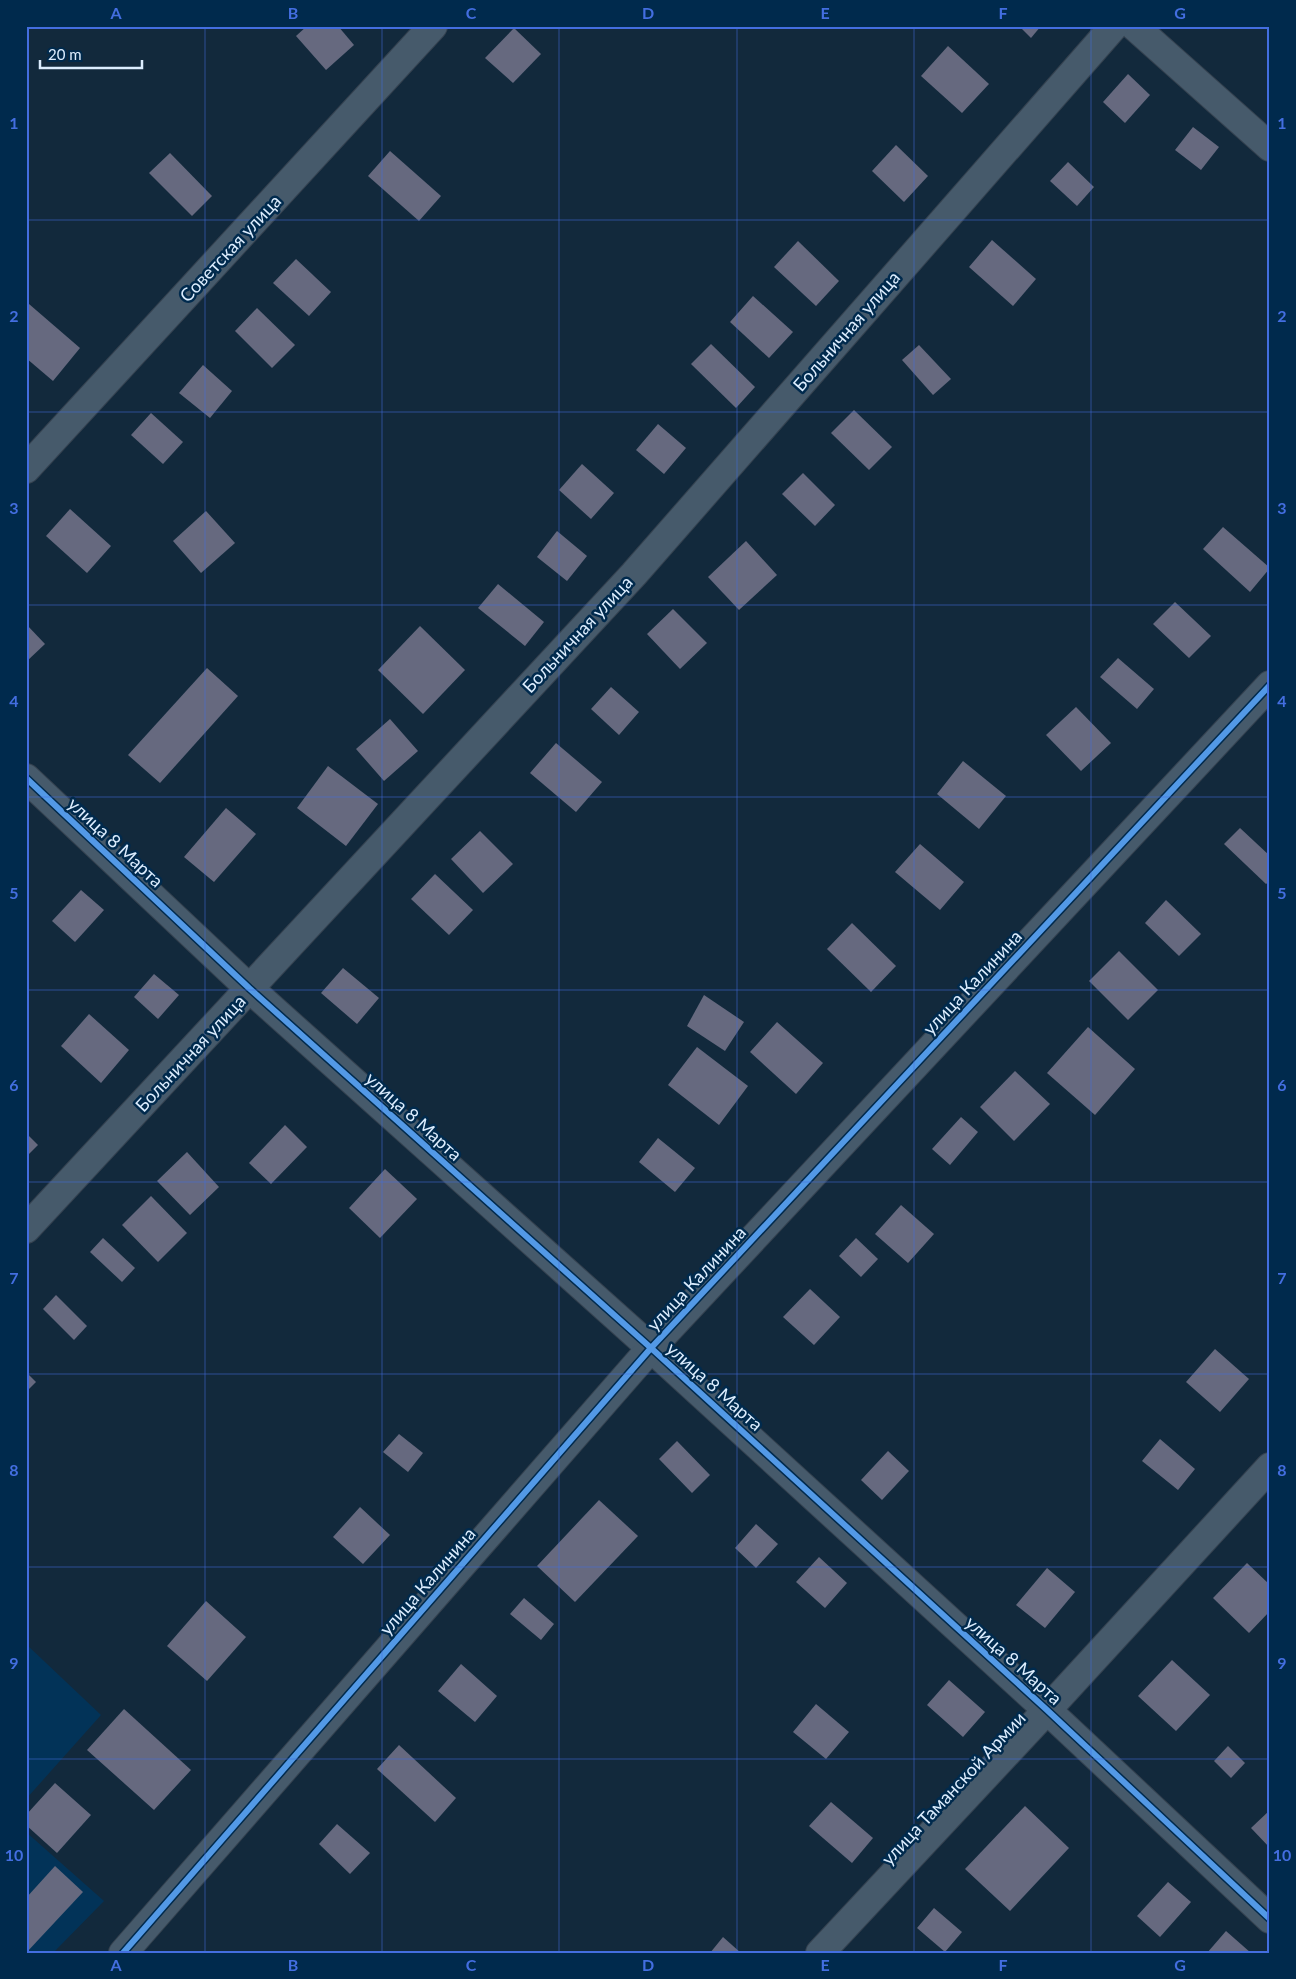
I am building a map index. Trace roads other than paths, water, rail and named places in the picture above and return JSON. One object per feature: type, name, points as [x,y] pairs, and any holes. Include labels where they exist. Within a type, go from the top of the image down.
[{"type":"street","name":"Советская улица","points":[[26,469],[434,26]]},
{"type":"street","name":"Больничная улица","points":[[26,1230],[634,574],[1114,26]]},
{"type":"street","points":[[1134,26],[1270,147]]},
{"type":"street","name":"улица Калинина","points":[[123,1953],[651,1348],[1270,685]]},
{"type":"street","name":"улица 8 Марта","points":[[26,778],[249,988],[651,1348],[1047,1710],[1270,1919]]},
{"type":"street","name":"улица Таманской Армии","points":[[820,1953],[1270,1467]]}]
